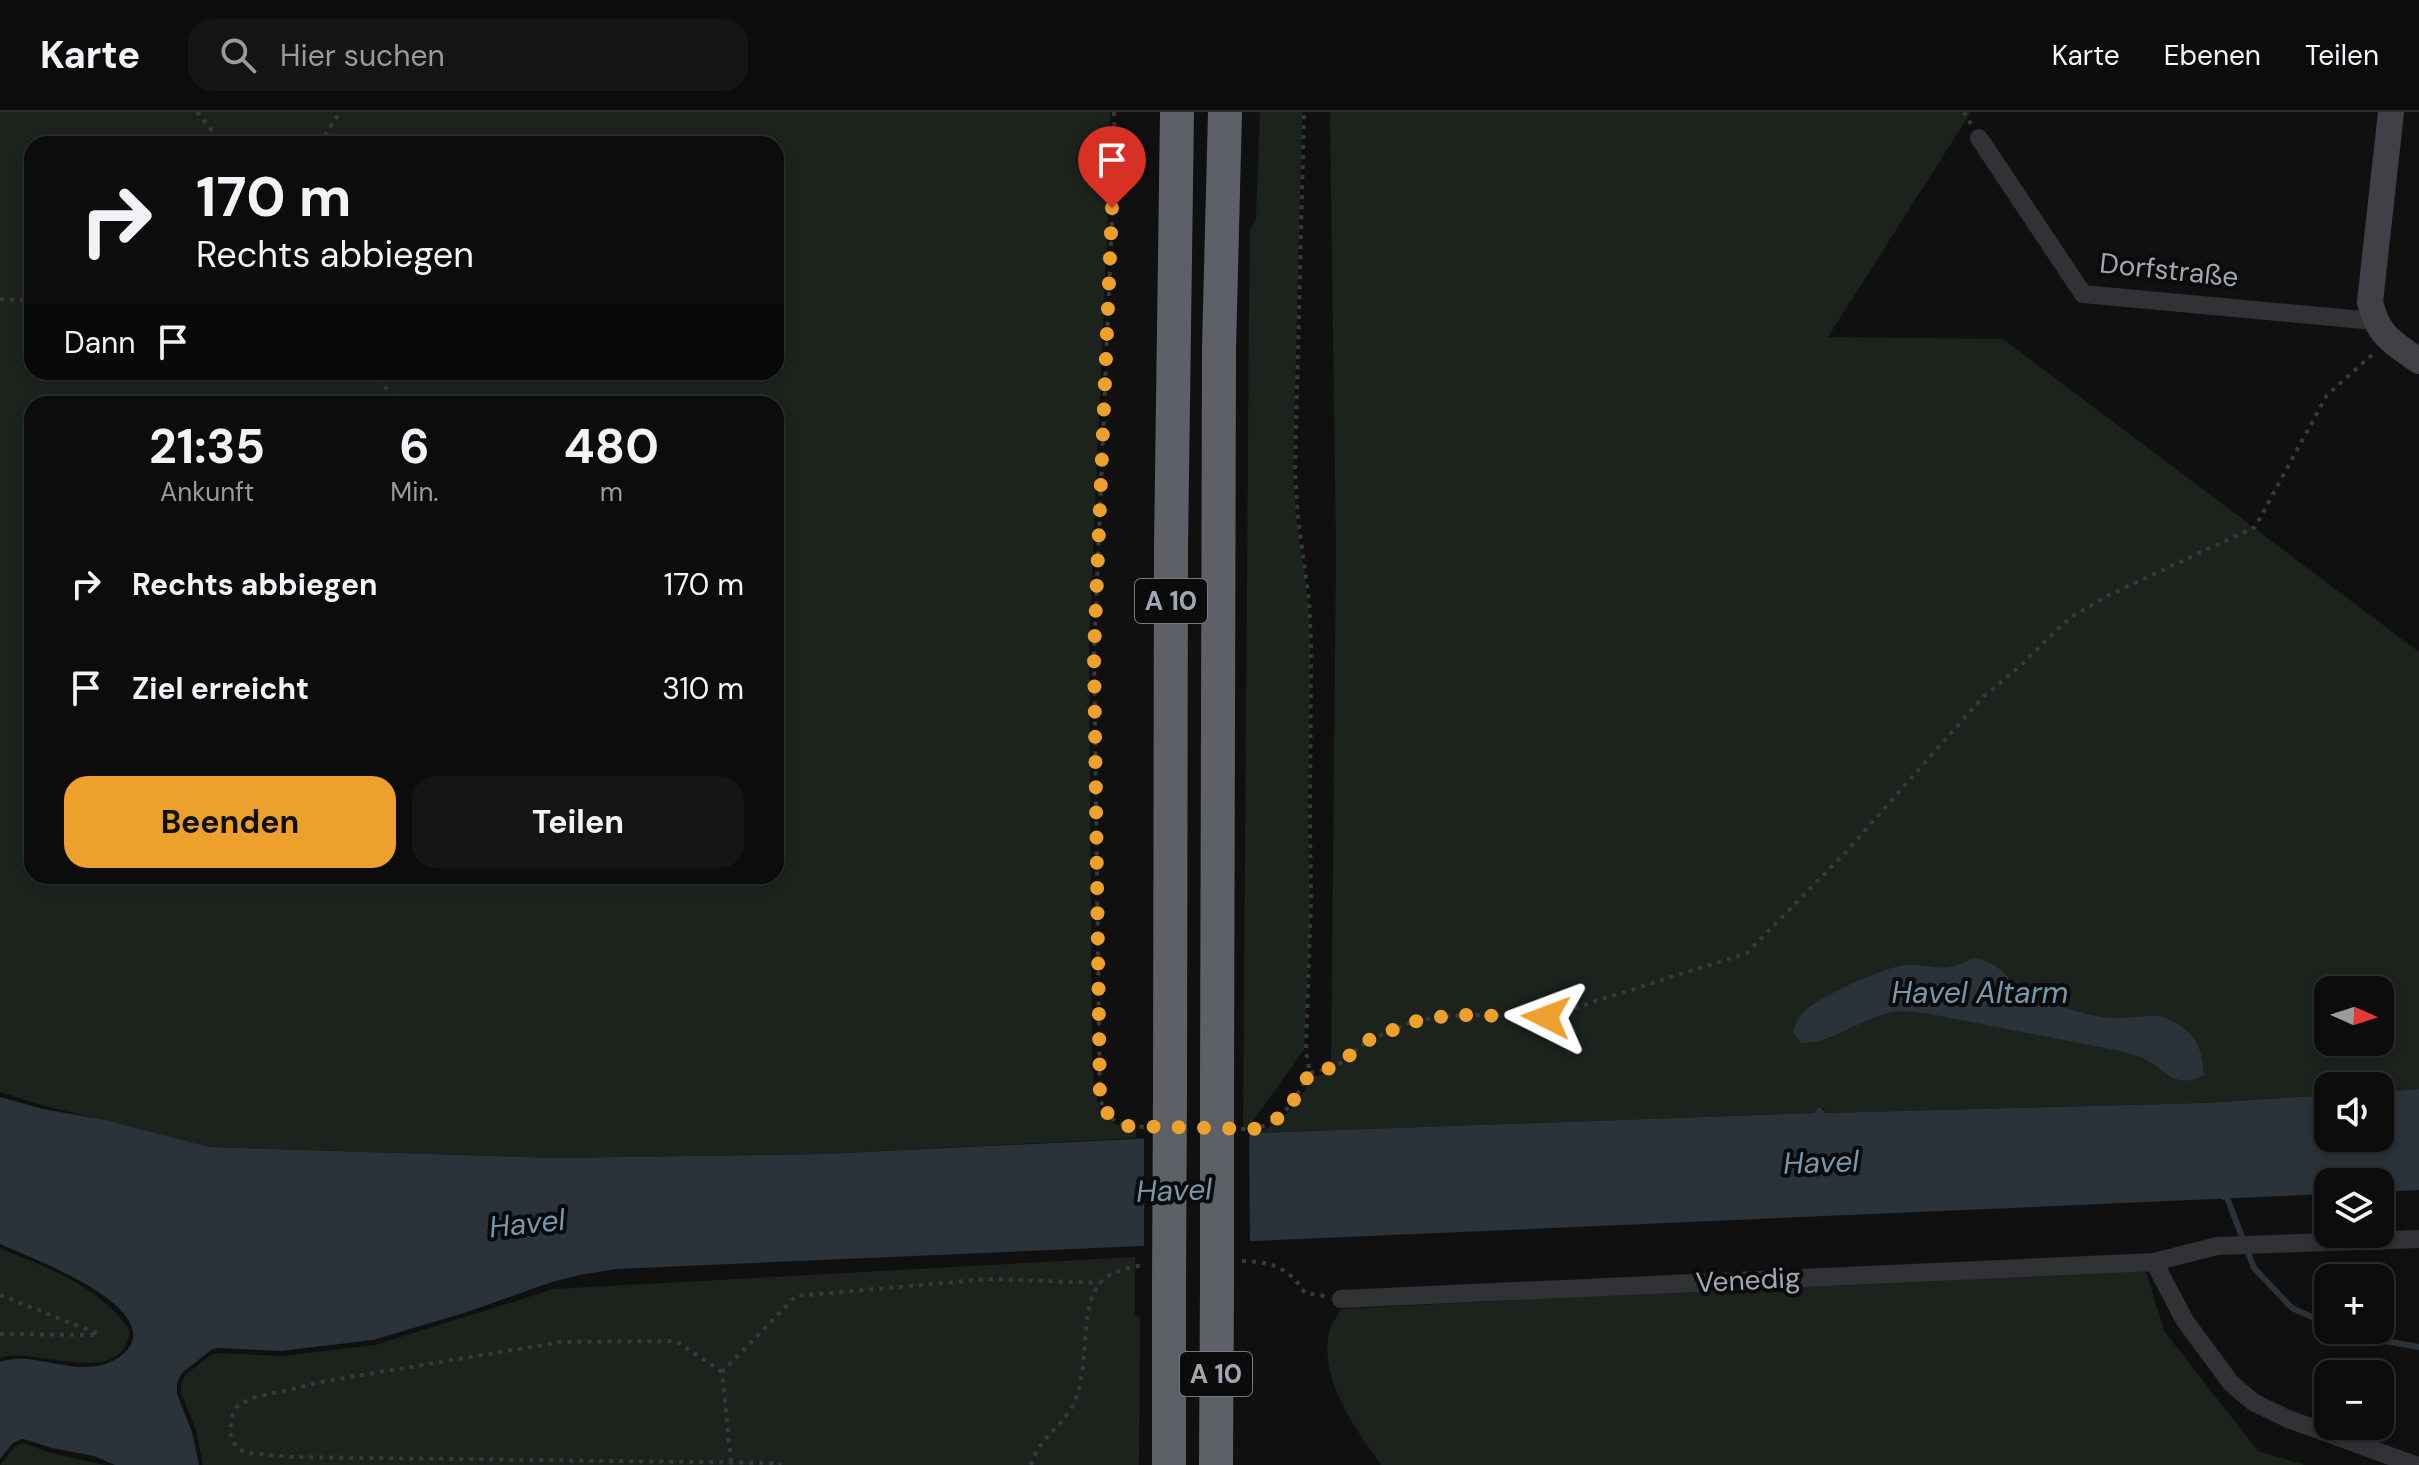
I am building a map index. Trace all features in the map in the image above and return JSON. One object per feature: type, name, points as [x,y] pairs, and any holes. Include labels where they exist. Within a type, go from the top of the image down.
[{"type":"highway","name":"A 10","points":[[1169,1465],[1172,486],[1177,112]]},
{"type":"highway","name":"A 10","points":[[1216,1465],[1219,364],[1225,112]]},
{"type":"main road","points":[[2382,330],[2370,302],[2391,112]]},
{"type":"main road","name":"Dorfstraße","points":[[2382,330],[2419,361]]},
{"type":"street","name":"Dorfstraße","points":[[1979,138],[2083,294],[2382,330]]},
{"type":"street","name":"Venedig","points":[[1341,1299],[2154,1262],[2217,1246],[2419,1239]]},
{"type":"street","points":[[2154,1262],[2185,1321],[2231,1383],[2253,1402],[2288,1419],[2415,1465]]},
{"type":"path","points":[[197,112],[216,136]]},
{"type":"path","points":[[324,136],[340,112]]},
{"type":"path","points":[[1114,112],[1094,654],[1100,1099],[1106,1113],[1115,1121],[1127,1126],[1159,1128]]},
{"type":"path","points":[[1238,1129],[1266,1126],[1278,1119],[1310,1073],[1306,1051],[1311,900],[1311,642],[1295,472],[1305,114]]},
{"type":"path","points":[[0,299],[24,300]]},
{"type":"path","points":[[1310,1073],[1335,1067],[1369,1040],[1412,1022],[1466,1015],[1546,1017],[1747,953],[1845,853],[1982,698],[2067,621],[2107,596],[2255,527],[2327,395],[2382,330]]},
{"type":"path","points":[[379,380],[392,396]]},
{"type":"path","points":[[731,1463],[722,1372],[796,1296],[989,1279],[1100,1283],[1089,1313],[1079,1389],[1070,1410],[1037,1448],[1031,1465]]},
{"type":"path","points":[[0,1295],[101,1335],[0,1334]]},
{"type":"path","points":[[722,1372],[676,1341],[561,1342],[326,1381],[253,1398],[238,1405],[230,1430],[238,1449],[291,1457],[781,1465]]},
{"type":"shaded area","points":[[0,112],[1110,112],[1089,645],[1092,1067],[1101,1109],[1113,1123],[1136,1130],[1136,1138],[824,1154],[554,1158],[209,1147],[0,1092]]},
{"type":"shaded area","points":[[1260,112],[1302,112],[1293,473],[1310,643],[1310,929],[1304,1050],[1243,1135],[1250,229],[1256,219]]},
{"type":"shaded area","points":[[1330,112],[1971,112],[1828,337],[2003,339],[2419,652],[2419,1089],[2394,1091],[2394,1072],[2314,1072],[2314,1096],[2205,1103],[1826,1113],[1823,1108],[1814,1113],[1256,1133],[1290,1111],[1312,1077],[1331,1072],[1336,552]]},
{"type":"shaded area","points":[[0,1248],[72,1280],[104,1302],[130,1331],[124,1349],[111,1359],[94,1363],[34,1357],[0,1358]]},
{"type":"shaded area","points":[[1135,1257],[1135,1316],[1140,1317],[1139,1465],[203,1465],[196,1430],[181,1393],[185,1375],[211,1355],[282,1356],[375,1345],[554,1289]]},
{"type":"shaded area","points":[[2145,1268],[2164,1331],[2258,1451],[2305,1465],[1381,1465],[1350,1419],[1329,1368],[1329,1332],[1341,1309]]},
{"type":"shaded area","points":[[23,1443],[51,1453],[105,1465],[0,1465],[15,1446]]},
{"type":"water","name":"Havel Altarm","points":[[1973,958],[1997,967],[2028,993],[2064,1007],[2103,1017],[2154,1016],[2174,1022],[2188,1031],[2196,1042],[2204,1075],[2177,1079],[2131,1054],[1925,1013],[1897,1011],[1881,1015],[1813,1042],[1802,1043],[1793,1032],[1808,1008],[1863,979],[1900,966],[1943,968]]},
{"type":"water","name":"Havel","points":[[2419,1089],[2419,1190],[2394,1191],[2394,1168],[2314,1168],[2314,1195],[616,1269],[552,1282],[373,1340],[280,1351],[211,1350],[182,1373],[177,1383],[177,1394],[192,1432],[199,1465],[115,1465],[94,1456],[23,1439],[13,1443],[0,1459],[0,1362],[23,1359],[86,1367],[109,1363],[127,1351],[132,1342],[132,1326],[104,1296],[82,1282],[0,1244],[0,1097],[209,1147],[554,1158],[824,1154],[1256,1133],[1814,1113],[1819,1107],[1826,1113],[2205,1103],[2314,1096],[2314,1152],[2394,1152],[2394,1091]]},
{"type":"pier","points":[[1249,1130],[1250,1246],[1144,1250],[1144,1134]]},
{"type":"waterway","points":[[2224,1197],[2226,1195],[2254,1268],[2292,1308],[2314,1318]]},
{"type":"waterway","points":[[2394,1342],[2419,1347]]},
{"type":"route","points":[[1112,208],[1094,654],[1100,1099],[1106,1113],[1127,1126],[1253,1129],[1278,1119],[1310,1073],[1335,1067],[1361,1045],[1412,1022],[1466,1015],[1546,1017]]}]
